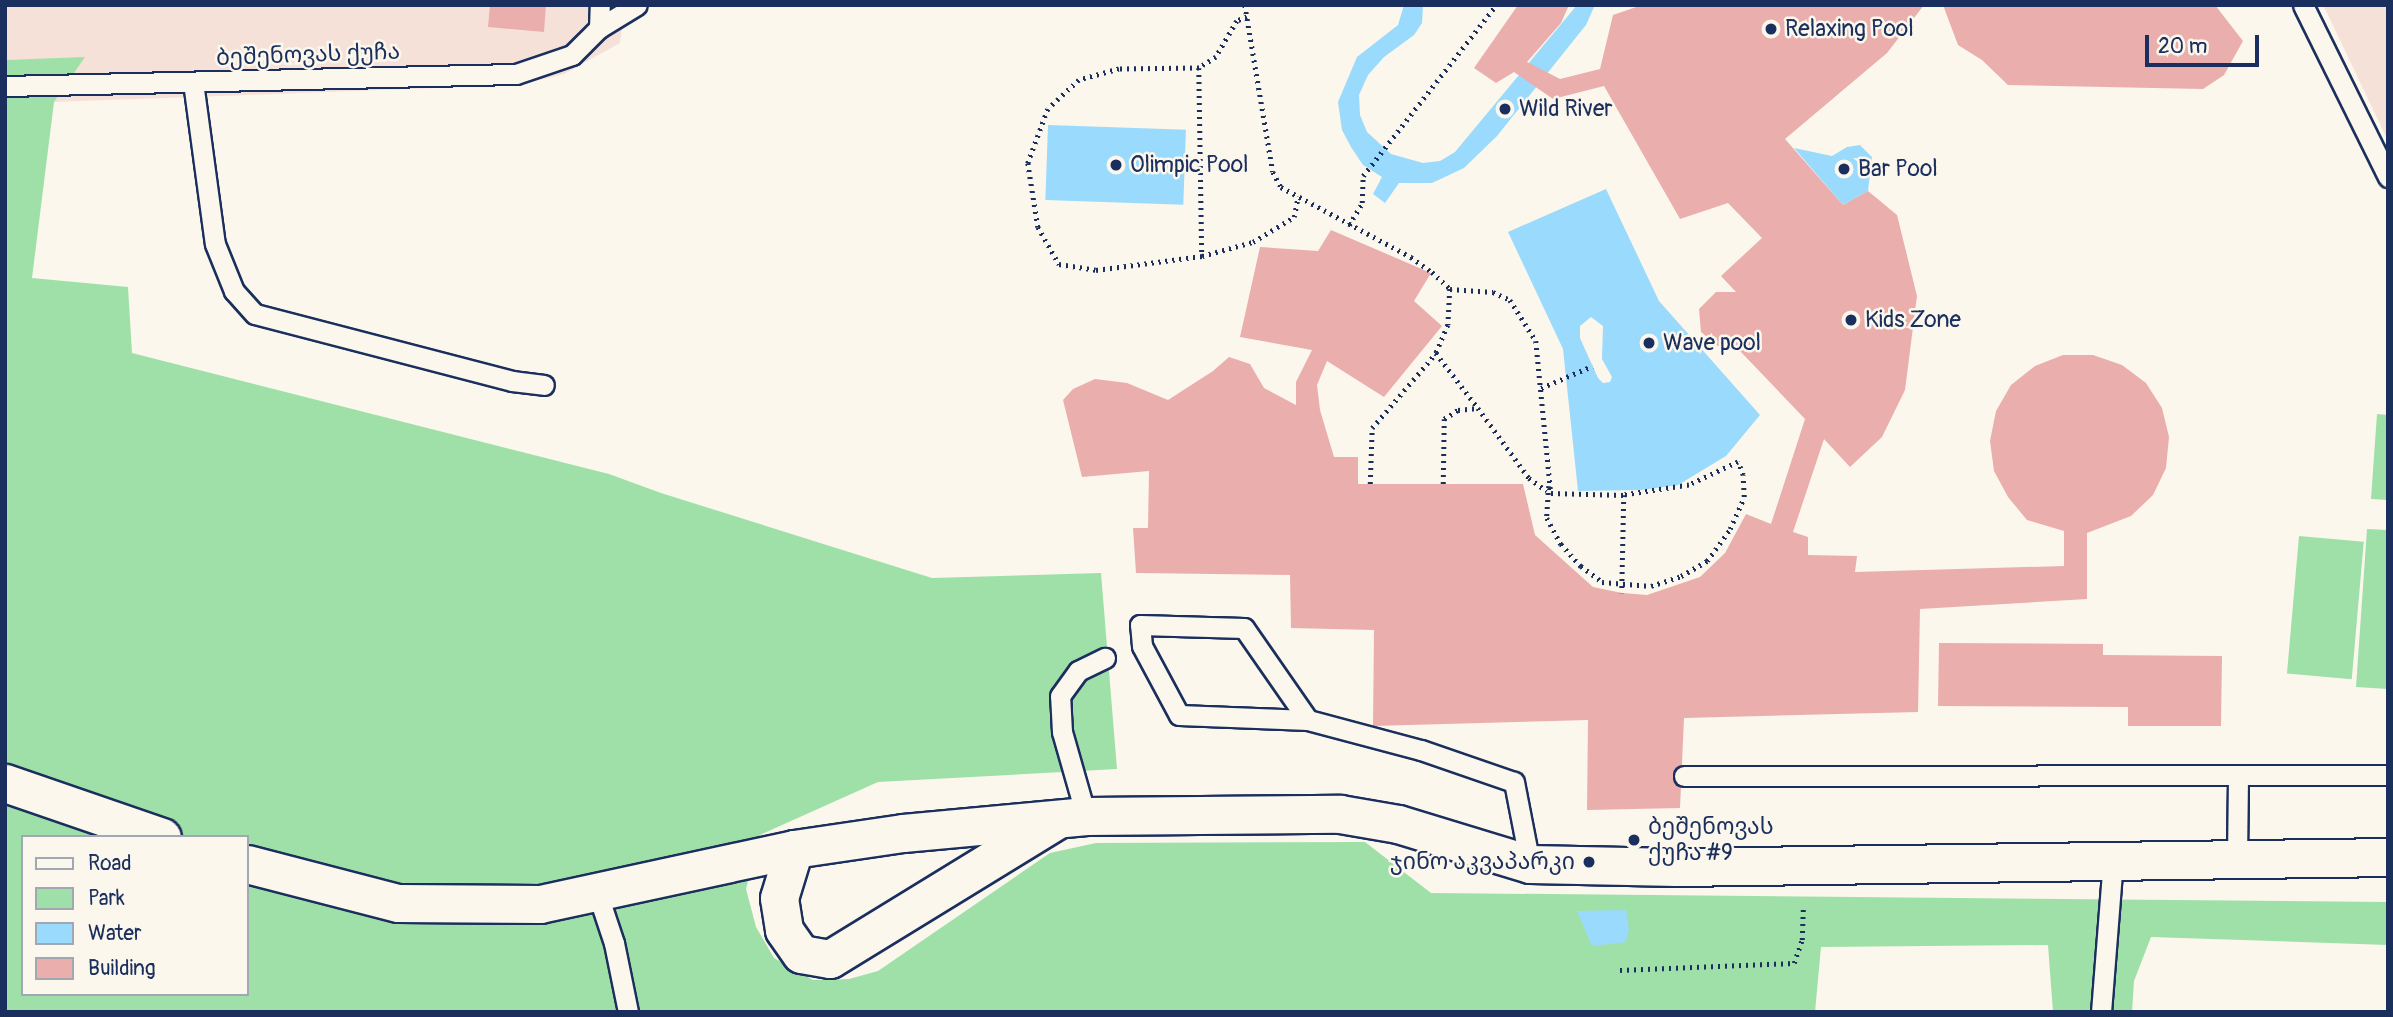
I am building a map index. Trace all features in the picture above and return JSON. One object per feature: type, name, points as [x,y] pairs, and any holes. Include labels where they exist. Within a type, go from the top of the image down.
[{"type":"street","points":[[5,783],[156,835]]},
{"type":"street","points":[[248,864],[398,903],[540,904],[794,849],[904,833],[1073,817],[1340,814],[1398,824],[1530,864],[1676,867],[2388,857]]},
{"type":"street","points":[[794,849],[779,898],[784,930],[802,954],[830,959],[1073,817]]},
{"type":"lane","points":[[599,29],[600,5]]},
{"type":"lane","name":"ბეშენოვას ქუჩა","points":[[5,86],[516,74],[572,55],[599,29],[637,5]]},
{"type":"lane","points":[[2303,5],[2388,177]]},
{"type":"lane","points":[[193,82],[215,244],[234,290],[255,314],[512,381],[544,386]]},
{"type":"lane","points":[[1308,720],[1244,628],[1140,625],[1142,646],[1179,715],[1308,720],[1421,750],[1514,782],[1530,864]]},
{"type":"lane","points":[[1073,817],[1060,696],[1078,671],[1105,658]]},
{"type":"lane","points":[[2237,859],[2238,775]]},
{"type":"lane","points":[[1684,776],[2388,775]]},
{"type":"lane","points":[[2101,1012],[2113,860]]},
{"type":"lane","points":[[597,892],[614,943],[628,1012]]},
{"type":"path","points":[[1245,5],[1273,172],[1282,187],[1411,257],[1450,289],[1493,292],[1510,300],[1536,341],[1549,489],[1547,518],[1561,544],[1581,566],[1602,582],[1622,586],[1651,586],[1681,576],[1707,561],[1730,529],[1744,497],[1743,475],[1738,462],[1689,485],[1624,495],[1551,494],[1549,489],[1529,478],[1436,353]]},
{"type":"path","points":[[1349,225],[1362,203],[1363,176],[1496,5]]},
{"type":"path","points":[[1247,17],[1237,21],[1216,57],[1199,68],[1119,69],[1079,80],[1048,109],[1028,163],[1038,226],[1059,264],[1096,270],[1202,256],[1253,242],[1294,217],[1298,196]]},
{"type":"path","points":[[1199,68],[1202,256]]},
{"type":"path","points":[[1370,484],[1372,428],[1436,353],[1448,326],[1450,289]]},
{"type":"path","points":[[1541,388],[1592,366]]},
{"type":"path","points":[[1443,484],[1444,419],[1458,410],[1478,408]]},
{"type":"path","points":[[1622,593],[1624,495]]},
{"type":"path","points":[[1620,970],[1794,963],[1802,940],[1803,908]]},
{"type":"shaded area","points":[[5,5],[625,5],[620,43],[564,74],[520,85],[54,102],[84,58],[5,60]]},
{"type":"shaded area","points":[[2323,5],[2388,5],[2388,141],[2328,15]]},
{"type":"green space","points":[[85,57],[54,102],[32,278],[128,287],[132,353],[609,474],[661,493],[932,578],[1101,573],[1117,769],[878,782],[760,835],[746,889],[756,927],[774,958],[813,980],[849,979],[878,971],[1050,853],[1096,843],[1365,842],[1431,893],[2388,902],[2388,945],[2151,937],[2134,981],[2132,1012],[2053,1012],[2048,945],[1821,947],[1815,1012],[5,1012],[5,60]]},
{"type":"green space","points":[[2377,414],[2388,415],[2388,500],[2371,499]]},
{"type":"green space","points":[[2367,529],[2388,530],[2388,689],[2356,687]]},
{"type":"green space","points":[[2299,536],[2364,542],[2352,679],[2287,673]]},
{"type":"water","name":"Wild River","points":[[1404,5],[1423,5],[1422,23],[1414,35],[1384,57],[1368,75],[1359,95],[1360,115],[1367,132],[1391,154],[1423,163],[1440,161],[1455,152],[1577,5],[1595,5],[1586,25],[1497,136],[1464,168],[1432,183],[1399,183],[1385,203],[1373,194],[1382,177],[1363,165],[1351,147],[1342,130],[1338,102],[1357,57],[1398,25]]},
{"type":"water","name":"Olimpic Pool","points":[[1048,125],[1186,130],[1183,205],[1045,200]]},
{"type":"water","points":[[1860,145],[1872,157],[1868,191],[1843,205],[1794,148],[1832,156],[1847,147]]},
{"type":"water","name":"Wave pool","points":[[1606,189],[1659,301],[1760,415],[1726,456],[1678,485],[1641,490],[1578,491],[1563,349],[1508,232]],"holes":[[[1591,317],[1603,326],[1602,359],[1612,377],[1610,382],[1603,383],[1598,378],[1580,338],[1580,326]]]},
{"type":"water","points":[[1626,910],[1629,929],[1626,942],[1592,946],[1577,911]]},
{"type":"building","points":[[490,5],[546,5],[544,32],[488,27]]},
{"type":"building","points":[[1518,5],[1569,5],[1561,23],[1527,62],[1560,79],[1600,69],[1613,15],[1642,5],[1924,5],[1887,53],[1785,139],[1843,205],[1868,191],[1897,215],[1917,296],[1905,390],[1882,437],[1850,467],[1824,439],[1793,532],[1808,537],[1808,555],[1857,556],[1855,572],[2064,566],[2064,531],[2027,520],[2008,497],[1994,471],[1990,441],[1996,411],[2011,385],[2035,366],[2063,355],[2093,355],[2122,365],[2146,383],[2162,408],[2169,437],[2166,468],[2153,495],[2131,516],[2087,533],[2087,599],[1920,609],[1918,712],[1684,718],[1680,808],[1587,810],[1588,720],[1373,726],[1374,630],[1291,628],[1290,575],[1136,573],[1133,528],[1148,528],[1149,471],[1082,477],[1063,400],[1073,389],[1095,379],[1127,383],[1168,400],[1213,371],[1229,357],[1250,364],[1264,388],[1296,405],[1296,382],[1312,350],[1240,337],[1260,247],[1318,251],[1331,230],[1431,273],[1414,301],[1442,326],[1384,397],[1327,361],[1317,385],[1320,410],[1334,457],[1358,457],[1358,484],[1523,484],[1535,535],[1593,587],[1622,593],[1647,595],[1700,577],[1725,553],[1746,514],[1771,524],[1805,419],[1741,352],[1718,346],[1701,332],[1699,309],[1716,292],[1736,292],[1721,276],[1762,238],[1728,203],[1680,219],[1604,86],[1553,99],[1514,72],[1496,83],[1474,68]]},
{"type":"building","points":[[1943,5],[2215,5],[2243,41],[2224,75],[2203,89],[2008,85],[1982,60],[1958,45]]},
{"type":"building","points":[[1939,643],[2103,644],[2103,655],[2222,656],[2221,726],[2128,726],[2128,707],[1938,706]]},
{"type":"place","name":"Relaxing Pool","points":[[1771,29]]},
{"type":"place","name":"Wild River","points":[[1505,109]]},
{"type":"place","name":"Olimpic Pool","points":[[1116,165]]},
{"type":"place","name":"Bar Pool","points":[[1844,169]]},
{"type":"place","name":"Kids Zone","points":[[1851,320]]},
{"type":"place","name":"Wave pool","points":[[1649,343]]},
{"type":"place","name":"ბეშენოვას ქუჩა #9","points":[[1634,840]]},
{"type":"place","name":"ჯინო აკვაპარკი","points":[[1589,862]]}]
